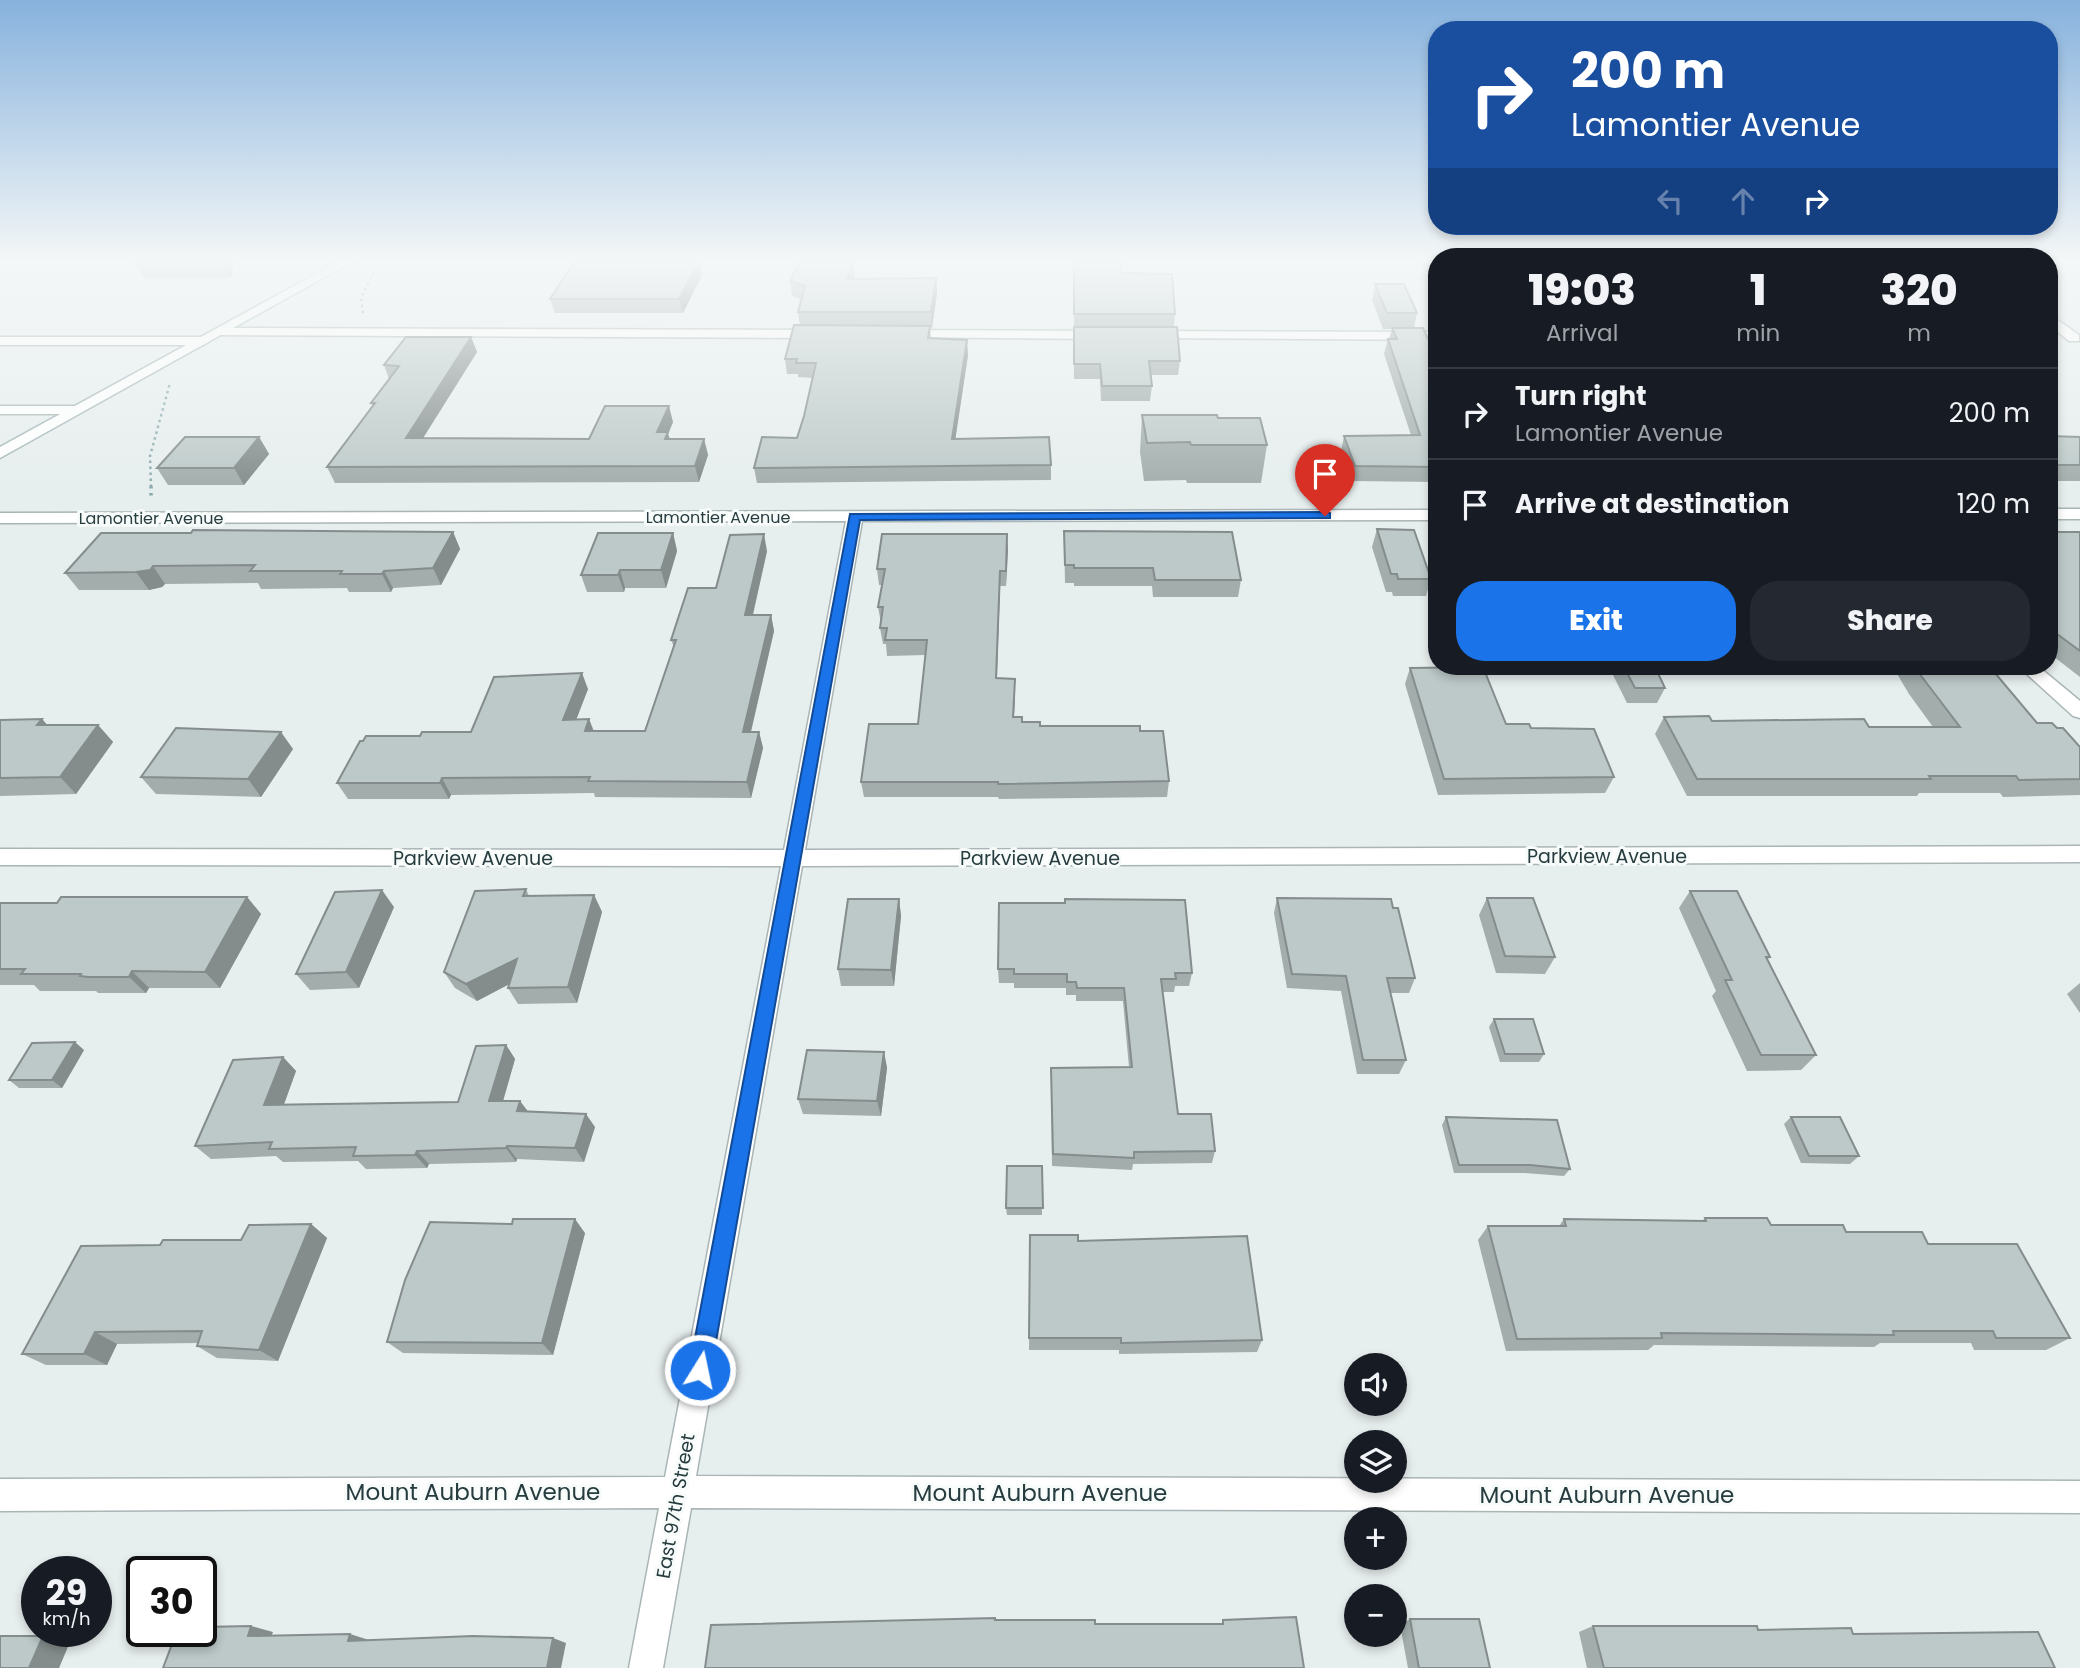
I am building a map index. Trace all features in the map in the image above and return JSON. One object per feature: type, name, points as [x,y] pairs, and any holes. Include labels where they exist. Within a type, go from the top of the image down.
[{"type":"street","points":[[0,453],[211,337]]},
{"type":"street","points":[[2058,338],[2077,338]]},
{"type":"street","points":[[0,341],[203,341]]},
{"type":"street","points":[[2058,514],[2080,514]]},
{"type":"street","name":"Lamontier Avenue","points":[[0,518],[1428,515]]},
{"type":"street","name":"East 97th Street","points":[[646,1668],[855,517]]},
{"type":"street","points":[[2037,675],[2080,711]]},
{"type":"street","name":"Parkview Avenue","points":[[0,857],[793,858],[2080,854]]},
{"type":"street","name":"Mount Auburn Avenue","points":[[0,1494],[678,1492],[2080,1497]]},
{"type":"lane","points":[[0,410],[77,410]]},
{"type":"path","points":[[151,496],[150,456],[173,376]]},
{"type":"building","points":[[406,337],[471,337],[406,438],[589,439],[605,406],[669,406],[657,432],[668,432],[665,439],[704,439],[695,466],[327,467],[399,366],[384,365]]},
{"type":"building","points":[[791,337],[928,337],[967,340],[952,439],[1049,437],[1051,465],[754,468],[762,437],[797,438],[804,416],[816,363],[796,363],[797,359],[785,359]]},
{"type":"building","points":[[1074,337],[1178,337],[1180,361],[1149,361],[1152,386],[1102,386],[1100,364],[1074,364]]},
{"type":"building","points":[[1396,337],[1428,339],[1428,467],[1355,466],[1344,436],[1420,435],[1388,339],[1397,339]]},
{"type":"building","points":[[1142,415],[1260,418],[1267,445],[1147,443]]},
{"type":"building","points":[[2058,436],[2080,437],[2080,465],[2058,465]]},
{"type":"building","points":[[185,437],[259,437],[234,468],[157,468]]},
{"type":"building","points":[[1377,529],[1414,530],[1428,570],[1428,579],[1398,579],[1397,574],[1391,574]]},
{"type":"building","points":[[193,530],[453,532],[433,568],[384,571],[382,574],[250,571],[255,565],[153,566],[150,570],[136,572],[65,573],[101,533],[191,533]]},
{"type":"building","points":[[1064,531],[1232,532],[1241,580],[1155,580],[1153,568],[1074,568],[1074,565],[1065,565]]},
{"type":"building","points":[[2058,532],[2080,532],[2080,651],[2058,635]]},
{"type":"building","points":[[598,533],[673,533],[661,570],[620,570],[618,575],[581,575]]},
{"type":"building","points":[[764,534],[745,615],[771,615],[743,732],[759,732],[747,782],[588,781],[590,777],[442,778],[440,783],[337,783],[360,741],[366,736],[471,732],[494,677],[582,673],[563,720],[589,719],[585,731],[645,731],[676,640],[671,640],[688,588],[716,588],[730,535]]},
{"type":"building","points":[[882,534],[1007,534],[1006,571],[1000,571],[996,678],[1015,679],[1013,717],[1022,717],[1022,722],[1040,722],[1040,726],[1140,726],[1140,731],[1163,731],[1169,781],[998,784],[861,782],[869,724],[918,724],[927,640],[885,640],[887,628],[880,628],[883,607],[878,607],[885,569],[877,569]]},
{"type":"building","points":[[1410,668],[1428,668],[1428,675],[1486,675],[1506,724],[1529,724],[1531,728],[1594,729],[1614,777],[1444,779]]},
{"type":"building","points":[[1628,675],[1659,675],[1665,688],[1635,688]]},
{"type":"building","points":[[1921,675],[1997,675],[2037,723],[2052,723],[2057,728],[2063,728],[2080,747],[2080,779],[2019,780],[2016,776],[1929,776],[1931,779],[1697,779],[1664,717],[1709,716],[1712,721],[1864,719],[1869,727],[1960,727]]},
{"type":"building","points":[[42,719],[37,725],[98,725],[60,777],[0,778],[0,720]]},
{"type":"building","points":[[176,728],[281,732],[248,779],[141,777]]},
{"type":"building","points":[[526,889],[523,896],[594,895],[568,987],[508,988],[517,959],[466,984],[444,972],[475,891]]},
{"type":"building","points":[[382,890],[346,972],[296,974],[335,892]]},
{"type":"building","points":[[1690,891],[1737,891],[1770,957],[1766,957],[1816,1055],[1761,1055],[1725,980],[1732,980]]},
{"type":"building","points":[[61,897],[247,897],[205,972],[132,971],[129,977],[88,977],[80,976],[81,974],[21,974],[25,969],[0,969],[0,903],[57,903]]},
{"type":"building","points":[[1277,898],[1391,899],[1393,908],[1398,908],[1415,978],[1387,978],[1406,1060],[1363,1060],[1346,976],[1292,974]]},
{"type":"building","points":[[1487,898],[1533,898],[1555,957],[1505,956]]},
{"type":"building","points":[[848,899],[899,899],[891,970],[838,969]]},
{"type":"building","points":[[1065,899],[1185,900],[1192,973],[1175,973],[1176,979],[1161,979],[1178,1114],[1211,1114],[1215,1151],[1134,1152],[1134,1158],[1053,1154],[1051,1068],[1132,1067],[1124,988],[1077,988],[1076,982],[1067,982],[1067,974],[1014,974],[1014,969],[998,969],[999,903],[1065,903]]},
{"type":"building","points":[[1494,1019],[1533,1019],[1544,1054],[1505,1054]]},
{"type":"building","points":[[75,1042],[52,1080],[9,1080],[32,1043]]},
{"type":"building","points":[[506,1045],[489,1101],[520,1101],[517,1111],[586,1114],[575,1148],[507,1146],[417,1151],[415,1155],[353,1156],[356,1147],[269,1149],[272,1142],[195,1146],[233,1060],[283,1057],[264,1105],[458,1102],[476,1046]]},
{"type":"building","points":[[807,1050],[884,1052],[877,1101],[798,1099]]},
{"type":"building","points":[[1446,1117],[1557,1120],[1570,1169],[1530,1165],[1459,1165]]},
{"type":"building","points":[[1791,1117],[1840,1117],[1859,1156],[1809,1156]]},
{"type":"building","points":[[1007,1166],[1042,1166],[1043,1208],[1006,1208]]},
{"type":"building","points":[[1705,1218],[1767,1218],[1771,1225],[1843,1225],[1846,1232],[1922,1232],[1928,1244],[2017,1244],[2070,1338],[1996,1338],[1993,1331],[1893,1331],[1894,1335],[1661,1333],[1662,1338],[1517,1339],[1488,1226],[1566,1226],[1564,1219],[1706,1221]]},
{"type":"building","points":[[513,1219],[575,1219],[542,1343],[387,1342],[405,1280],[430,1222],[512,1224]]},
{"type":"building","points":[[311,1224],[259,1350],[197,1346],[202,1331],[95,1332],[84,1354],[22,1354],[81,1246],[160,1245],[163,1240],[241,1240],[249,1225]]},
{"type":"building","points":[[1030,1235],[1078,1235],[1078,1241],[1247,1236],[1262,1340],[1121,1343],[1121,1338],[1029,1338]]},
{"type":"building","points":[[1296,1617],[1304,1668],[705,1668],[711,1625],[995,1618],[1095,1620],[1095,1624],[1223,1624],[1223,1620]]},
{"type":"building","points":[[1410,1619],[1479,1619],[1490,1668],[1419,1668]]},
{"type":"building","points":[[251,1626],[248,1636],[350,1634],[348,1641],[473,1636],[553,1638],[547,1668],[163,1668],[171,1647],[217,1647],[217,1627]]},
{"type":"building","points":[[1593,1626],[1757,1626],[1758,1630],[1851,1628],[1853,1634],[2038,1632],[2055,1668],[1604,1668]]},
{"type":"building","points":[[0,1636],[21,1636],[21,1647],[38,1647],[29,1668],[0,1668]]},
{"type":"route","points":[[700,1370],[855,517],[1325,516]]}]
